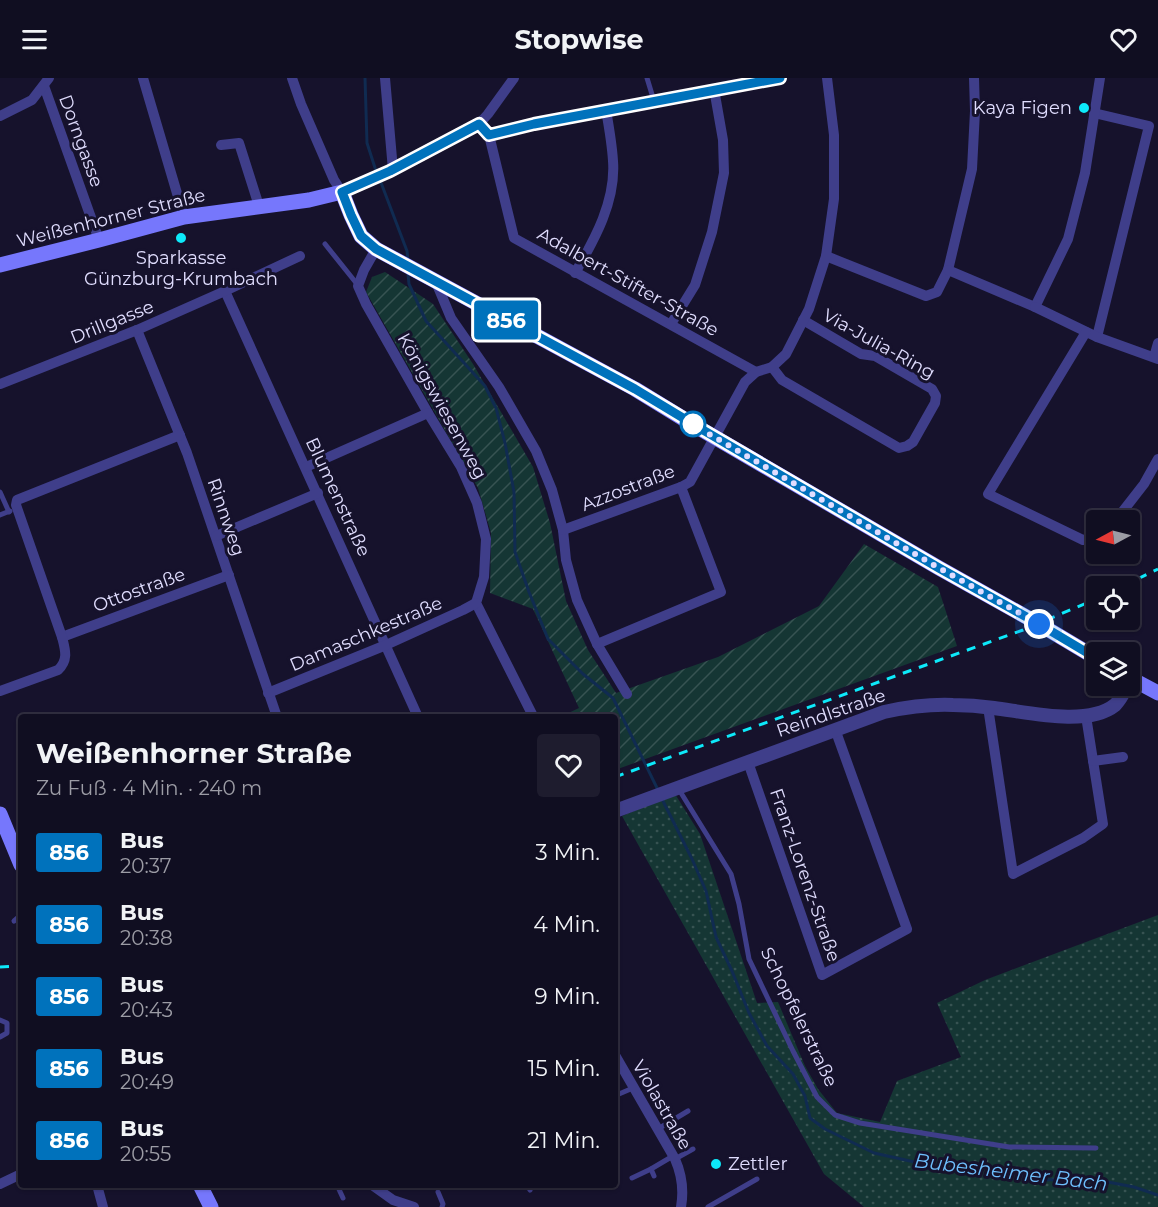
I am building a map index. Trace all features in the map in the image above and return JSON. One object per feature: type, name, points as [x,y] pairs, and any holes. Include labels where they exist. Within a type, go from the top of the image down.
[{"type":"main road","name":"Weißenhorner Straße","points":[[0,265],[184,217],[309,200],[342,192]]},
{"type":"main road","points":[[342,192],[361,236],[376,249],[635,389],[1086,652]]},
{"type":"main road","points":[[1140,686],[1158,693]]},
{"type":"main road","points":[[0,814],[18,853]]},
{"type":"main road","points":[[202,1188],[211,1207]]},
{"type":"street","points":[[143,78],[184,217]]},
{"type":"street","points":[[292,78],[334,180],[342,192],[367,182],[479,124],[514,78]]},
{"type":"street","points":[[385,78],[389,171]]},
{"type":"street","points":[[479,124],[489,135],[606,110],[778,78]]},
{"type":"street","points":[[756,372],[772,367],[786,354],[809,309],[826,256],[834,198],[834,135],[827,78]]},
{"type":"street","points":[[826,256],[926,296],[937,292],[948,270],[972,169],[974,78]]},
{"type":"street","points":[[1035,307],[1068,239],[1085,174],[1100,78]]},
{"type":"street","points":[[0,116],[32,100],[46,82]]},
{"type":"street","name":"Dorngasse","points":[[46,82],[99,240]]},
{"type":"street","points":[[671,324],[694,285],[712,232],[724,173],[723,140],[714,89]]},
{"type":"street","points":[[575,273],[595,239],[610,194],[614,162],[606,110]]},
{"type":"street","points":[[1094,113],[1149,126],[1097,337]]},
{"type":"street","name":"Adalbert-Stifter-Straße","points":[[489,135],[514,238],[756,372]]},
{"type":"street","points":[[221,145],[239,143],[259,206]]},
{"type":"street","points":[[358,286],[376,249]]},
{"type":"street","name":"Drillgasse","points":[[0,384],[137,330],[300,256]]},
{"type":"street","points":[[948,270],[1035,307],[1097,337],[1156,358],[1158,343]]},
{"type":"street","points":[[436,282],[451,318],[499,387],[536,451],[552,490],[563,530],[566,561],[578,600],[597,644],[627,694]]},
{"type":"street","name":"Königswiesenweg","points":[[358,286],[428,413],[461,467],[477,503],[486,539],[484,577],[476,603]]},
{"type":"street","name":"Blumenstraße","points":[[225,291],[417,714]]},
{"type":"street","name":"Via-Julia-Ring","points":[[772,367],[782,380],[899,448],[913,442],[935,403],[936,396],[932,389],[876,356],[861,354],[803,320]]},
{"type":"street","name":"Rinnweg","points":[[137,330],[180,435],[276,714]]},
{"type":"street","points":[[1086,332],[988,494],[1083,540],[1086,539]]},
{"type":"street","name":"Azzostraße","points":[[563,530],[690,482],[745,382],[756,372]]},
{"type":"street","points":[[306,467],[428,413]]},
{"type":"street","points":[[0,691],[53,672],[64,663],[65,649],[62,637],[47,605],[13,510],[17,500],[180,435]]},
{"type":"street","points":[[1124,510],[1144,484],[1158,459]]},
{"type":"street","points":[[597,644],[721,592],[681,487]]},
{"type":"street","points":[[216,536],[318,493]]},
{"type":"street","name":"Ottostraße","points":[[62,637],[229,575]]},
{"type":"street","points":[[476,603],[531,714]]},
{"type":"street","name":"Damaschkestraße","points":[[268,693],[386,645],[476,603]]},
{"type":"street","name":"Reindlstraße","points":[[618,810],[869,716],[907,706],[951,705],[1062,716],[1086,716],[1115,705],[1122,696]]},
{"type":"street","points":[[988,708],[1013,874],[1083,838],[1103,824],[1086,716]]},
{"type":"street","name":"Franz-Lorenz-Straße","points":[[748,762],[822,975],[907,929],[835,729]]},
{"type":"street","points":[[1093,761],[1123,757]]},
{"type":"street","name":"Violastraße","points":[[618,1060],[674,1158],[681,1176],[681,1207]]},
{"type":"street","points":[[0,1184],[18,1175]]},
{"type":"street","points":[[98,1188],[103,1207]]},
{"type":"street","points":[[376,1188],[393,1200],[413,1207]]},
{"type":"lane","points":[[647,78],[654,101]]},
{"type":"lane","points":[[325,244],[358,286]]},
{"type":"lane","points":[[0,492],[13,510],[0,515]]},
{"type":"lane","name":"Schopfelerstraße","points":[[674,789],[731,874],[749,959],[817,1097],[835,1114],[860,1123],[1010,1147],[1096,1148]]},
{"type":"lane","points":[[14,921],[18,918]]},
{"type":"lane","points":[[0,1020],[7,1023],[7,1033],[0,1037]]},
{"type":"lane","points":[[620,1094],[633,1088]]},
{"type":"lane","points":[[657,1130],[688,1111]]},
{"type":"lane","points":[[632,1178],[693,1149]]},
{"type":"lane","points":[[651,1169],[654,1176]]},
{"type":"lane","points":[[708,1207],[757,1179]]},
{"type":"lane","points":[[339,1188],[343,1198]]},
{"type":"lane","points":[[438,1192],[442,1207]]},
{"type":"green space","points":[[385,272],[433,304],[473,364],[533,467],[550,523],[566,601],[588,650],[616,693],[718,657],[819,606],[864,544],[938,587],[957,646],[618,769],[618,714],[566,714],[579,708],[533,609],[490,593],[491,533],[478,488],[366,292],[372,277]]},
{"type":"green space","points":[[675,794],[700,834],[757,1003],[778,1002],[805,1066],[818,1089],[837,1113],[880,1122],[897,1081],[961,1057],[937,1003],[985,980],[1158,915],[1158,1207],[864,1207],[824,1174],[622,816]]},
{"type":"waterway","name":"Bubesheimer Bach","points":[[365,78],[367,143],[377,174]]},
{"type":"waterway","name":"Bubesheimer Bach","points":[[380,180],[407,251],[408,261]]},
{"type":"waterway","name":"Bubesheimer Bach","points":[[408,274],[409,284],[426,321],[485,386],[496,408],[514,492],[515,552],[548,639],[583,674],[613,698],[658,790]]},
{"type":"waterway","name":"Bubesheimer Bach","points":[[662,799],[706,891],[716,937],[749,1013],[767,1046],[793,1074],[805,1096],[810,1118],[825,1129],[874,1153],[946,1169],[983,1165],[1042,1180],[1092,1179],[1134,1187],[1158,1195]]},
{"type":"railway","points":[[1140,578],[1158,569]]},
{"type":"railway","points":[[618,776],[1023,630],[1086,603]]},
{"type":"railway","points":[[0,967],[18,966]]},
{"type":"bus line","name":"856","points":[[780,78],[534,124],[489,135],[479,124],[390,171],[342,192],[361,236],[376,249],[635,389],[1086,652]]},
{"type":"place","name":"Kaya Figen","points":[[1084,108]]},
{"type":"place","name":"Sparkasse Günzburg-Krumbach","points":[[181,238]]},
{"type":"place","name":"Zettler","points":[[716,1164]]},
{"type":"route","points":[[693,424],[1039,624]]}]
